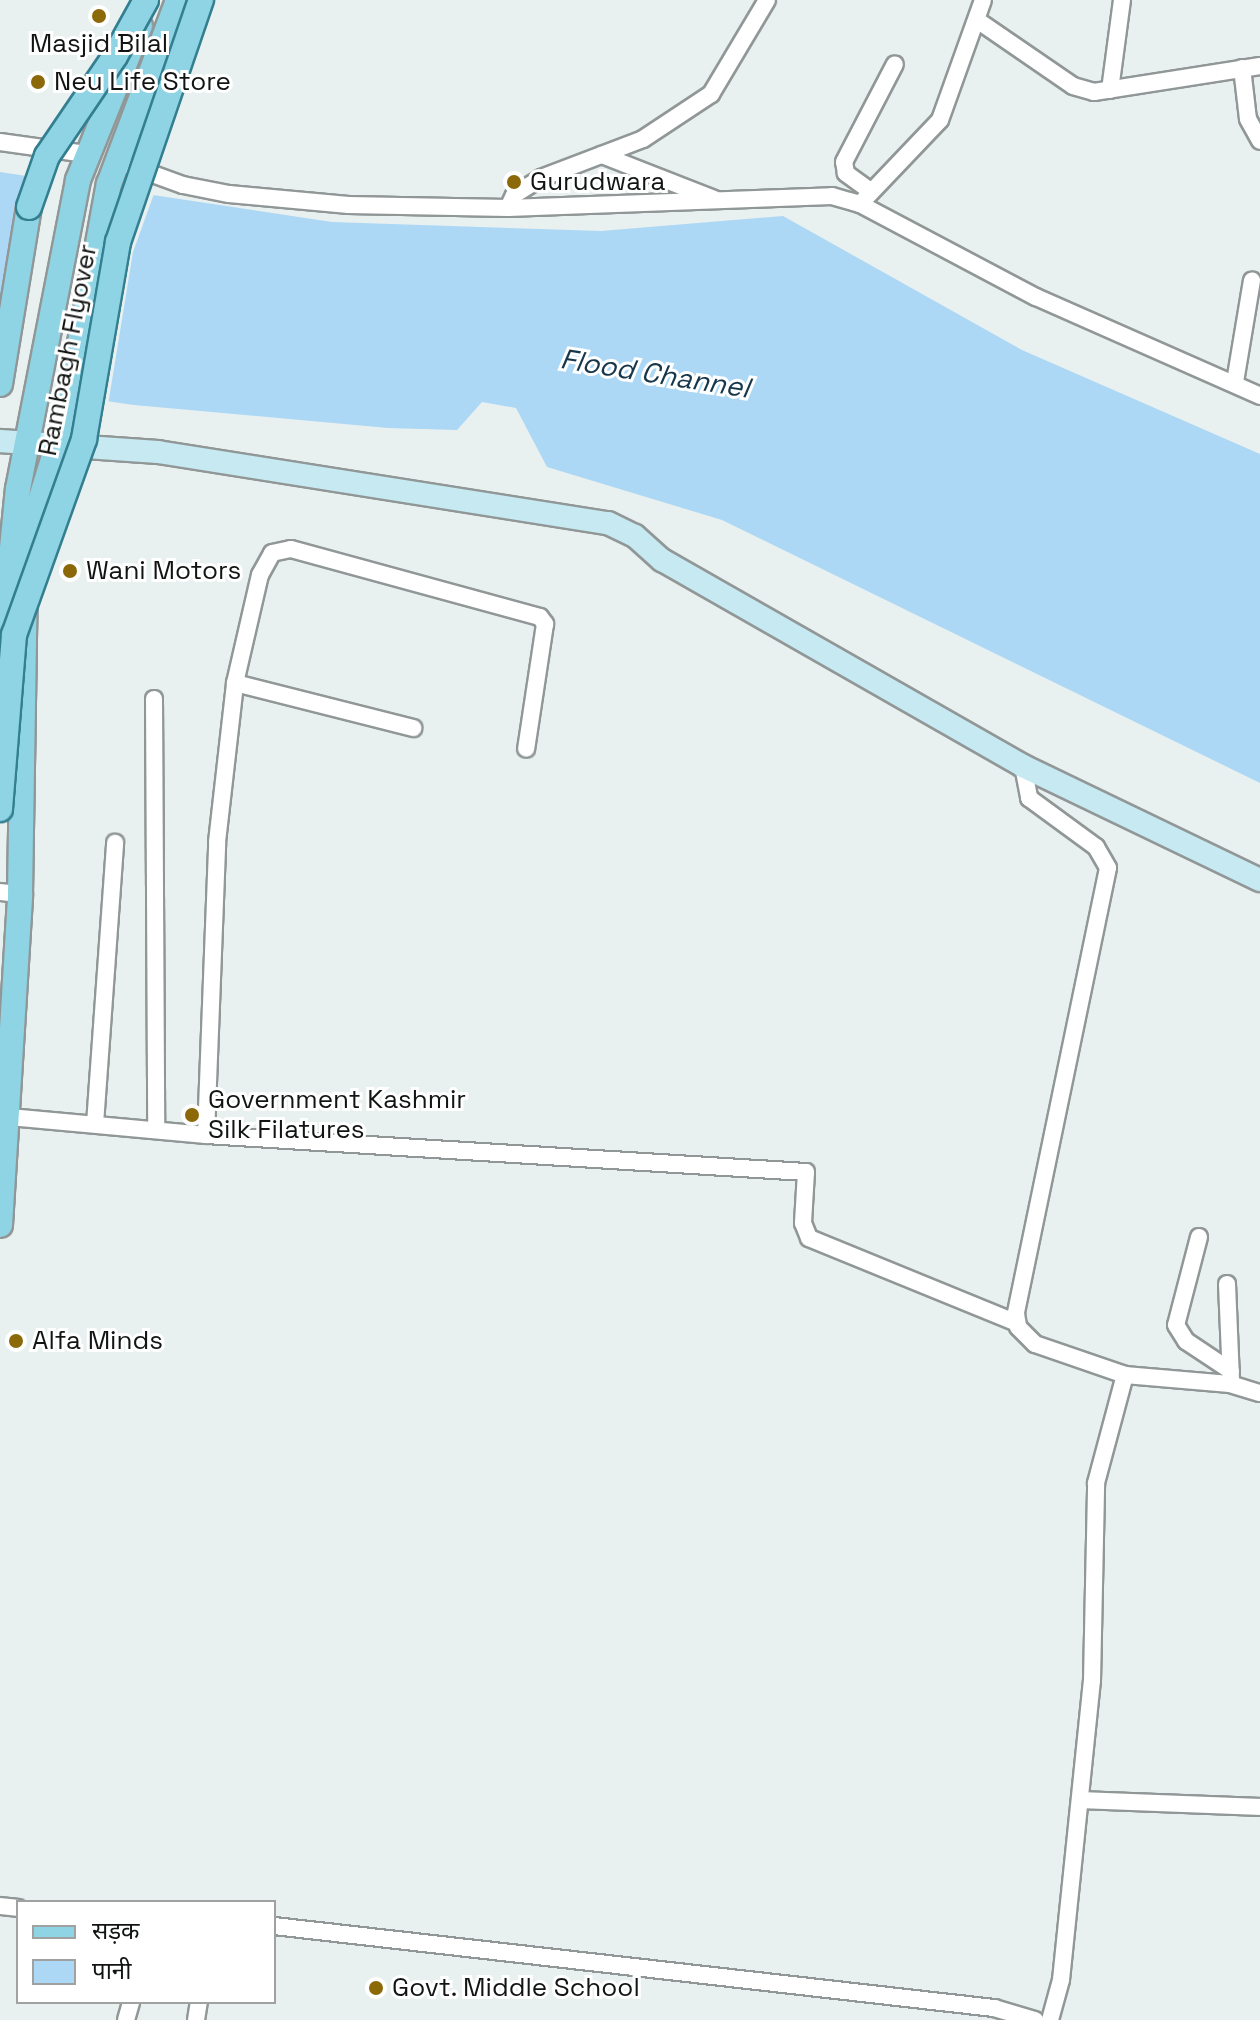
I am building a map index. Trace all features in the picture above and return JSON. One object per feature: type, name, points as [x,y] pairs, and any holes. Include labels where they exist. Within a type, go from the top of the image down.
[{"type":"main road","points":[[0,663],[18,489],[36,413],[78,180],[86,154],[124,69],[146,0]]},
{"type":"main road","points":[[0,384],[29,207],[47,156],[115,56],[146,0]]},
{"type":"main road","points":[[0,1225],[9,1117],[10,893],[25,591],[32,527],[67,414],[109,184],[178,0]]},
{"type":"main road","name":"Rambagh Flyover","points":[[0,809],[14,635],[84,439],[118,242],[201,0]]},
{"type":"main road","points":[[0,441],[158,452],[608,523],[635,536],[662,560],[1023,766],[1260,880]]},
{"type":"street","points":[[508,208],[514,195],[541,178],[643,139],[711,94],[767,0]]},
{"type":"street","points":[[117,161],[183,185],[269,200],[508,208],[864,197],[935,129],[983,0]]},
{"type":"street","points":[[1110,90],[1122,0]]},
{"type":"street","points":[[977,20],[1073,86],[1094,92],[1260,66]]},
{"type":"street","points":[[895,64],[844,162],[846,173],[864,197],[1036,297],[1235,382],[1260,396]]},
{"type":"street","points":[[1242,68],[1248,119],[1260,141]]},
{"type":"street","points":[[0,142],[86,154]]},
{"type":"street","points":[[602,155],[719,201]]},
{"type":"street","points":[[1235,382],[1252,280]]},
{"type":"street","points":[[206,1135],[217,842],[235,683],[264,563],[272,553],[291,549],[540,617],[545,624],[526,749]]},
{"type":"street","points":[[235,683],[413,728]]},
{"type":"street","points":[[154,699],[156,1130]]},
{"type":"street","points":[[1023,766],[1029,798],[1096,847],[1108,868],[1017,1323],[1023,1337],[1035,1344],[1125,1375],[1231,1378]]},
{"type":"street","points":[[95,1124],[115,843]]},
{"type":"street","points":[[9,1117],[206,1135],[806,1172],[803,1223],[809,1238],[1017,1323]]},
{"type":"street","points":[[1199,1237],[1176,1325],[1186,1341],[1231,1378],[1260,1393]]},
{"type":"street","points":[[1227,1284],[1231,1378]]},
{"type":"street","points":[[1050,2020],[1061,1980],[1094,1652],[1093,1510],[1125,1375]]},
{"type":"street","points":[[1081,1800],[1260,1807]]},
{"type":"street","points":[[276,1926],[1035,2020]]},
{"type":"water","name":"Flood Channel","points":[[0,172],[332,222],[601,231],[783,216],[1022,350],[1260,454],[1260,783],[722,520],[547,467],[516,408],[482,402],[457,430],[388,428],[134,405],[0,386]]},
{"type":"pier","points":[[35,173],[155,191],[133,252],[108,405],[0,390]]},
{"type":"place","name":"Masjid Bilal","points":[[99,16]]},
{"type":"place","name":"Neu Life Store","points":[[38,82]]},
{"type":"place","name":"Gurudwara","points":[[514,182]]},
{"type":"place","name":"Wani Motors","points":[[70,571]]},
{"type":"place","name":"Government Kashmir Silk Filatures","points":[[192,1115]]},
{"type":"place","name":"Alfa Minds","points":[[16,1341]]},
{"type":"place","name":"Govt. Middle School","points":[[376,1988]]}]
